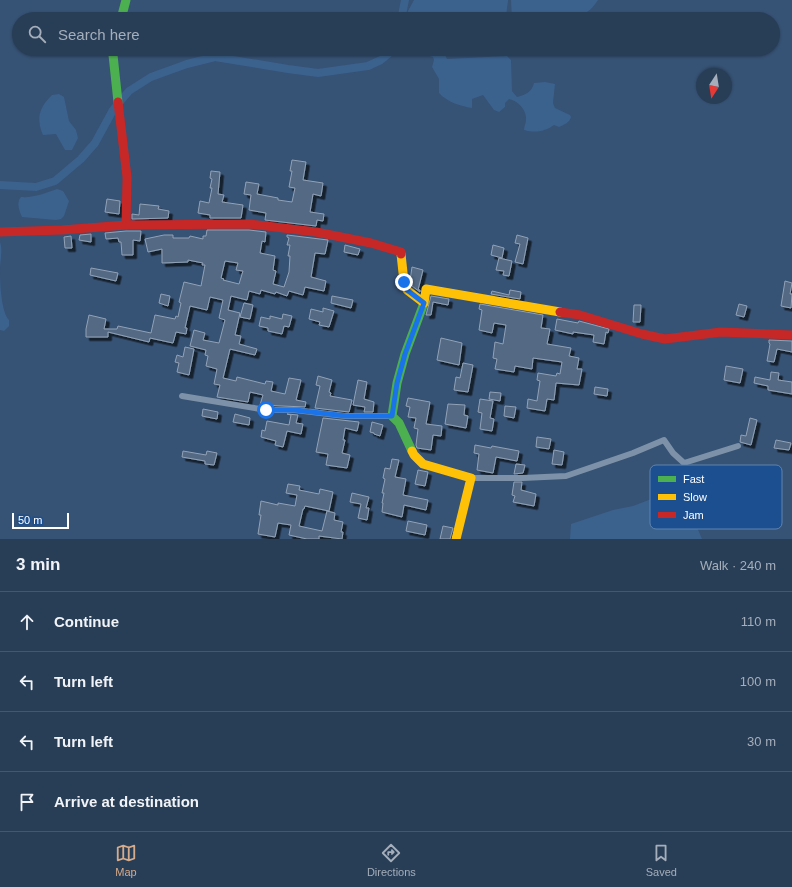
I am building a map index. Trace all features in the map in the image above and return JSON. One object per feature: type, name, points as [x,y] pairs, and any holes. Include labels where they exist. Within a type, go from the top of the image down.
[{"type":"street","points":[[123,12],[126,0]]},
{"type":"street","points":[[113,56],[127,177],[126,225]]},
{"type":"street","points":[[0,232],[62,230],[126,225],[250,224],[316,232],[371,243],[401,252],[404,282],[407,290],[424,303]]},
{"type":"street","points":[[392,416],[397,383],[405,354],[424,303],[426,289],[580,315],[642,334],[665,339],[721,332],[792,335]]},
{"type":"street","points":[[182,396],[266,410],[295,410],[346,416],[392,416],[399,423],[414,455],[423,464],[471,478],[566,476],[633,453],[664,440],[673,453],[684,463],[738,446]]},
{"type":"street","points":[[456,539],[471,478]]},
{"type":"water","points":[[414,0],[508,0],[507,12],[408,11]]},
{"type":"water","points":[[511,0],[598,0],[593,7],[586,12],[512,12]]},
{"type":"water","points":[[431,56],[446,56],[447,59],[507,56],[511,60],[512,91],[517,97],[528,93],[532,89],[534,83],[545,82],[555,84],[553,103],[555,108],[570,115],[571,117],[566,123],[559,127],[554,125],[543,130],[532,131],[524,130],[526,120],[525,113],[519,104],[512,100],[509,99],[505,103],[505,107],[499,112],[494,110],[483,95],[472,99],[472,108],[454,103],[439,93],[439,79],[432,67],[434,60]]},
{"type":"water","points":[[59,94],[64,97],[69,121],[76,130],[78,138],[72,150],[65,150],[56,134],[43,135],[41,129],[39,118],[44,104],[52,95]]},
{"type":"water","points":[[57,189],[63,191],[69,201],[64,216],[61,219],[56,220],[22,217],[18,204],[21,197],[44,194]]},
{"type":"water","points":[[0,242],[1,252],[0,270]]},
{"type":"water","points":[[0,270],[4,310],[9,320],[9,326],[4,331],[0,330]]},
{"type":"water","points":[[650,500],[650,529],[697,529],[702,539],[570,539],[571,524],[613,510],[633,506]]},
{"type":"building","points":[[292,160],[306,162],[303,180],[323,183],[321,196],[313,194],[310,212],[324,214],[323,221],[317,220],[316,226],[265,220],[266,213],[249,210],[251,195],[244,194],[246,182],[259,184],[257,194],[292,202],[295,188],[289,187],[292,171],[290,171]]},
{"type":"building","points":[[211,171],[220,172],[218,194],[224,195],[222,202],[243,205],[241,218],[210,218],[210,215],[198,213],[200,201],[209,203],[212,188],[210,188],[212,179],[210,178]]},
{"type":"building","points":[[107,199],[120,201],[119,214],[105,212]]},
{"type":"building","points":[[140,204],[159,206],[158,209],[169,211],[168,218],[132,219],[132,214],[139,215]]},
{"type":"building","points":[[207,230],[249,230],[266,232],[265,242],[262,241],[260,253],[275,256],[273,270],[276,271],[273,284],[284,287],[289,272],[290,256],[288,256],[290,245],[287,245],[289,238],[287,235],[328,240],[325,254],[315,253],[311,277],[326,281],[324,291],[305,287],[303,295],[289,291],[287,296],[276,292],[275,294],[261,290],[260,294],[249,291],[247,300],[231,296],[228,310],[240,313],[235,335],[241,336],[239,344],[257,349],[255,355],[230,349],[223,378],[236,381],[237,377],[265,384],[266,381],[273,382],[271,391],[285,394],[289,378],[301,380],[296,400],[306,402],[305,407],[260,405],[263,395],[250,392],[248,402],[217,397],[220,385],[214,384],[217,369],[206,366],[208,356],[205,355],[206,350],[190,346],[194,330],[205,333],[203,340],[219,343],[225,320],[219,318],[223,300],[210,297],[207,310],[190,306],[185,328],[187,328],[186,334],[176,332],[173,343],[150,338],[149,342],[108,332],[108,337],[86,337],[89,315],[106,319],[104,329],[117,329],[118,326],[151,333],[155,315],[175,319],[176,316],[178,317],[181,303],[179,302],[184,282],[201,286],[205,265],[202,265],[203,263],[188,260],[188,262],[162,263],[162,249],[148,252],[145,239],[164,235],[173,235],[173,238],[189,238],[190,236],[203,239],[203,236],[206,236]],"holes":[[[225,261],[238,263],[236,270],[243,271],[239,284],[223,280],[224,279],[221,278]]]},
{"type":"building","points":[[141,231],[140,241],[133,240],[133,255],[122,255],[121,242],[119,242],[118,238],[106,239],[105,233]]},
{"type":"building","points":[[91,234],[91,242],[79,240],[80,235]]},
{"type":"building","points":[[517,235],[528,238],[523,264],[515,262],[520,244],[515,243]]},
{"type":"building","points":[[71,236],[72,248],[65,248],[64,237]]},
{"type":"building","points":[[345,245],[360,249],[358,255],[344,252]]},
{"type":"building","points":[[493,245],[504,248],[502,258],[491,255]]},
{"type":"building","points":[[499,258],[512,261],[509,276],[503,275],[504,271],[496,270]]},
{"type":"building","points":[[412,267],[423,270],[418,290],[420,290],[420,292],[412,286],[410,281]]},
{"type":"building","points":[[91,268],[118,273],[116,281],[90,275]]},
{"type":"building","points":[[785,281],[792,283],[790,294],[792,294],[791,308],[781,306]]},
{"type":"building","points":[[510,290],[521,292],[520,299],[491,294],[492,291],[509,295]]},
{"type":"building","points":[[161,294],[170,296],[168,306],[159,303]]},
{"type":"building","points":[[332,296],[353,300],[351,308],[331,303]]},
{"type":"building","points":[[431,296],[449,299],[448,305],[433,302],[431,315],[426,315]]},
{"type":"building","points":[[244,303],[253,305],[250,319],[240,317]]},
{"type":"building","points":[[480,304],[543,315],[541,328],[550,329],[547,344],[571,348],[569,356],[579,358],[577,369],[582,369],[579,385],[556,383],[554,400],[547,399],[545,411],[527,408],[528,399],[537,401],[540,381],[537,380],[538,373],[556,376],[557,373],[560,374],[562,362],[533,358],[532,369],[515,366],[514,372],[495,369],[497,359],[493,358],[495,342],[503,344],[506,325],[494,323],[492,333],[479,330],[482,310],[479,309]]},
{"type":"building","points":[[739,304],[747,306],[744,317],[736,315]]},
{"type":"building","points":[[634,305],[641,305],[640,322],[633,322]]},
{"type":"building","points":[[323,308],[334,311],[329,327],[319,325],[320,322],[309,319],[311,309],[323,312]]},
{"type":"building","points":[[283,314],[292,316],[289,327],[284,326],[282,334],[268,331],[268,328],[259,326],[261,317],[270,319],[270,316],[282,319]]},
{"type":"building","points":[[557,319],[578,323],[579,321],[609,329],[608,333],[606,332],[604,344],[593,342],[594,335],[573,332],[573,334],[555,330]]},
{"type":"building","points":[[441,338],[462,343],[459,365],[437,360]]},
{"type":"building","points":[[769,340],[792,341],[792,352],[777,349],[774,362],[767,361],[770,344]]},
{"type":"building","points":[[185,347],[194,349],[189,375],[177,372],[179,363],[175,362],[177,355],[183,357]]},
{"type":"building","points":[[463,363],[473,365],[468,392],[454,390],[456,377],[460,378]]},
{"type":"building","points":[[726,366],[743,369],[740,383],[724,380]]},
{"type":"building","points":[[771,372],[779,373],[778,380],[792,382],[792,394],[768,390],[768,386],[754,383],[755,377],[770,380]]},
{"type":"building","points":[[318,376],[332,380],[329,392],[331,393],[330,396],[352,400],[349,412],[315,408],[320,386],[316,385]]},
{"type":"building","points":[[358,380],[367,382],[364,399],[374,402],[373,412],[364,412],[365,407],[353,405]]},
{"type":"building","points":[[595,387],[608,389],[607,396],[594,394]]},
{"type":"building","points":[[490,392],[501,393],[500,401],[489,399]]},
{"type":"building","points":[[408,398],[430,402],[426,424],[442,426],[441,436],[433,435],[431,450],[417,448],[418,429],[414,428],[416,418],[408,417],[410,407],[406,406]]},
{"type":"building","points":[[480,399],[493,401],[490,418],[494,419],[492,431],[480,429],[482,413],[478,412]]},
{"type":"building","points":[[448,404],[465,405],[464,415],[468,416],[466,428],[445,424]]},
{"type":"building","points":[[505,406],[516,407],[514,418],[504,416]]},
{"type":"building","points":[[203,409],[218,412],[217,419],[202,416]]},
{"type":"building","points":[[235,414],[250,418],[249,425],[233,422]]},
{"type":"building","points":[[287,414],[298,415],[296,423],[303,424],[301,434],[287,431],[283,447],[275,445],[276,441],[261,437],[262,430],[265,431],[267,421],[289,425],[291,415]]},
{"type":"building","points":[[323,418],[359,422],[357,431],[345,428],[343,440],[345,440],[342,453],[350,455],[347,468],[326,465],[328,454],[316,452]]},
{"type":"building","points":[[750,418],[757,420],[751,445],[740,442],[741,435],[746,436]]},
{"type":"building","points":[[372,422],[383,425],[380,436],[370,432]]},
{"type":"building","points":[[537,437],[551,439],[549,449],[536,447]]},
{"type":"building","points":[[776,440],[791,443],[789,450],[774,448]]},
{"type":"building","points":[[475,445],[491,448],[492,446],[519,451],[517,461],[496,457],[493,473],[477,470],[479,454],[474,453]]},
{"type":"building","points":[[554,450],[564,452],[562,465],[552,464]]},
{"type":"building","points":[[183,451],[206,455],[207,451],[217,453],[214,465],[205,464],[205,461],[182,457]]},
{"type":"building","points":[[392,459],[399,460],[395,477],[406,479],[403,495],[428,500],[426,510],[404,505],[402,517],[382,512],[384,493],[382,493],[385,479],[383,478],[385,468],[390,469]]},
{"type":"building","points":[[516,464],[525,465],[523,473],[514,474]]},
{"type":"building","points":[[418,470],[428,472],[425,486],[415,484]]},
{"type":"building","points":[[514,482],[522,482],[521,490],[536,494],[534,506],[513,502],[515,496],[512,495]]},
{"type":"building","points":[[288,484],[300,486],[299,490],[319,494],[320,489],[333,492],[329,511],[305,506],[299,526],[322,531],[327,511],[335,513],[334,520],[343,522],[341,532],[343,532],[342,539],[319,536],[319,539],[307,539],[289,535],[291,525],[278,523],[275,537],[258,534],[261,515],[259,515],[261,501],[278,505],[278,503],[295,506],[297,495],[286,493]]},
{"type":"building","points":[[352,493],[369,497],[366,508],[369,508],[367,520],[358,518],[361,504],[350,502]]},
{"type":"building","points":[[408,521],[427,525],[425,535],[406,531]]},
{"type":"building","points":[[443,526],[453,528],[450,539],[440,539]]},
{"type":"waterway","points":[[403,12],[405,0]]},
{"type":"waterway","points":[[0,185],[36,187],[55,181],[81,159],[95,143],[113,110],[129,91],[151,77],[187,64],[215,57],[318,73],[368,66],[386,56]]},
{"type":"traffic: fast","points":[[123,12],[126,0]]},
{"type":"traffic: fast","points":[[113,56],[118,102]]},
{"type":"traffic: fast","points":[[412,451],[399,423],[392,416],[397,383],[405,354],[424,303]]},
{"type":"traffic: slow","points":[[401,254],[404,282],[407,290],[424,303],[426,289],[560,312]]},
{"type":"traffic: slow","points":[[412,451],[423,464],[471,478],[456,539]]},
{"type":"traffic: jam","points":[[0,232],[62,230],[126,225],[127,177],[118,102]]},
{"type":"traffic: jam","points":[[126,225],[250,224],[316,232],[371,243],[401,252],[401,254]]},
{"type":"traffic: jam","points":[[560,312],[580,315],[642,334],[665,339],[721,332],[792,335]]},
{"type":"route","points":[[266,410],[295,410],[346,416],[392,416],[397,383],[405,354],[424,303],[407,290],[404,282]]}]
